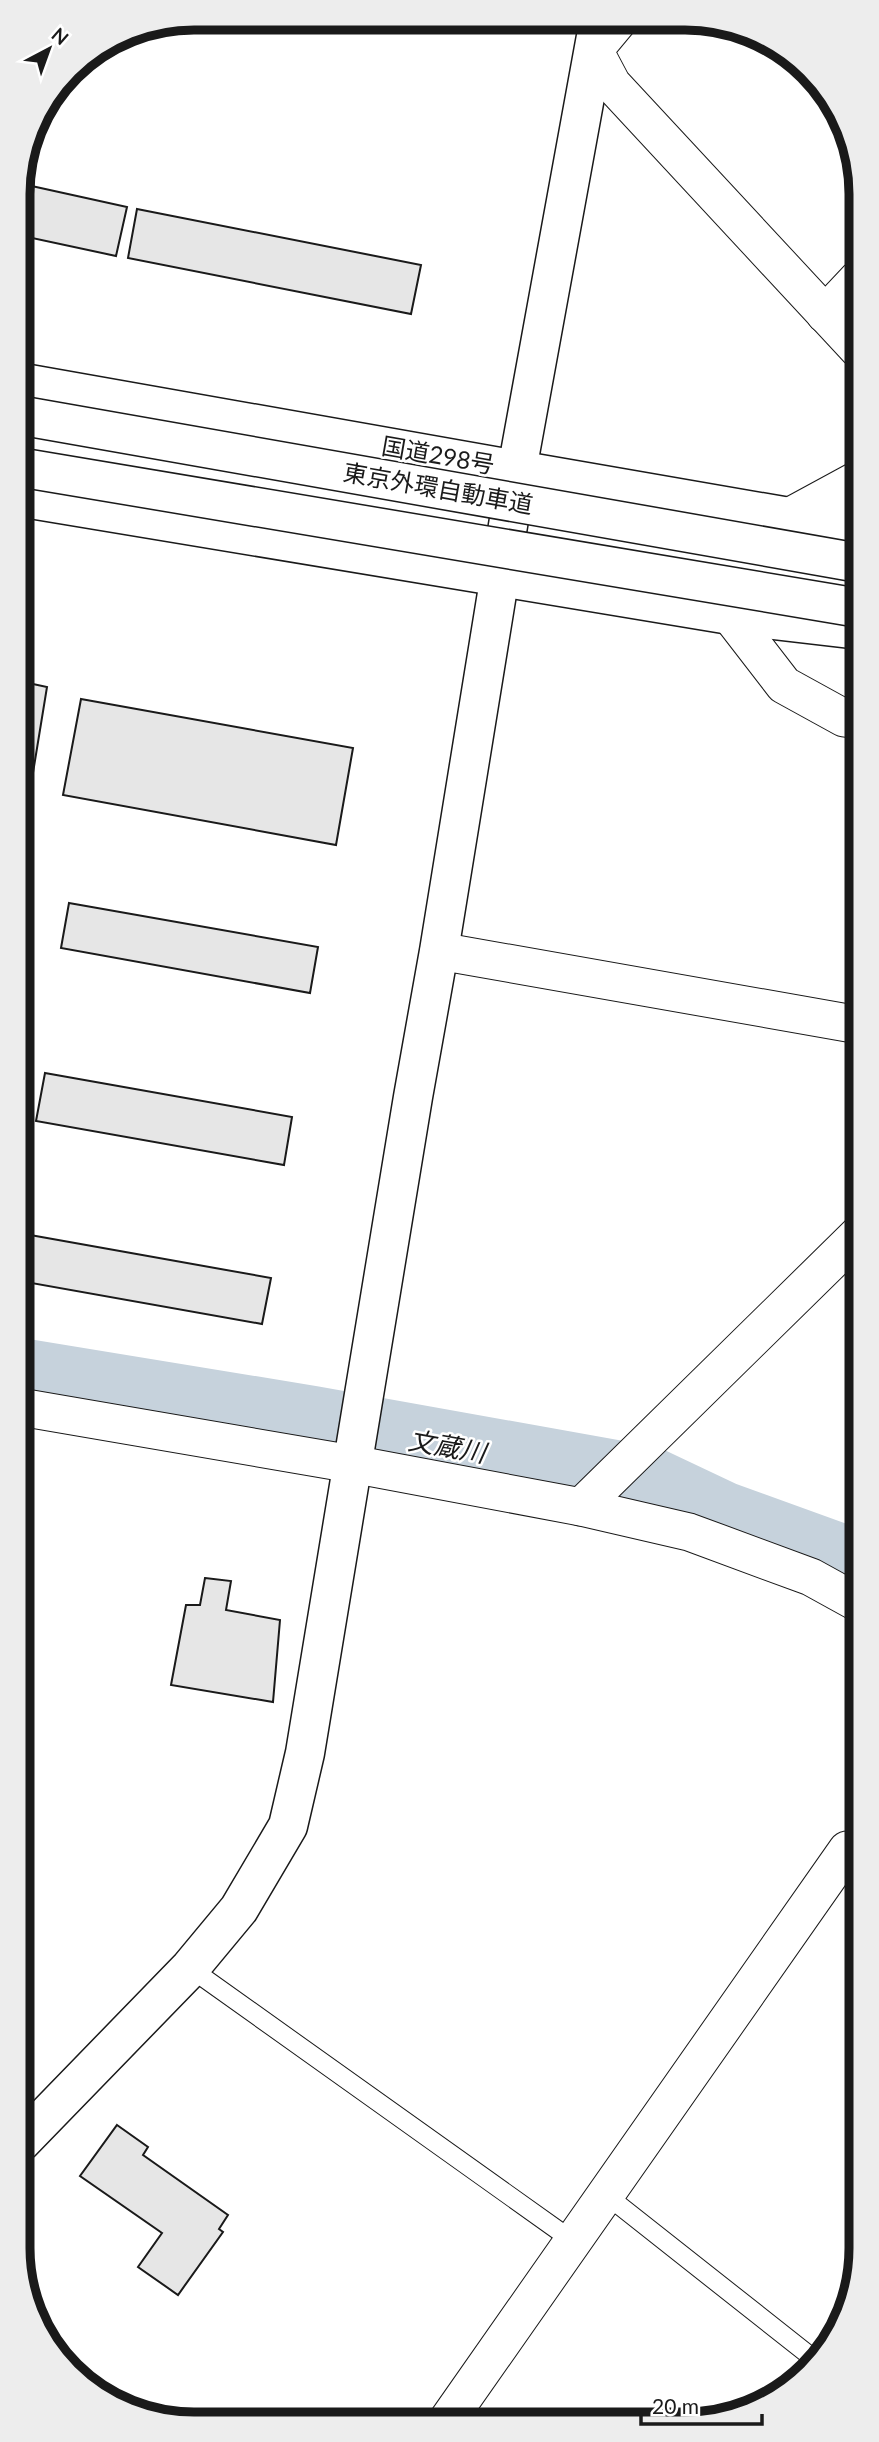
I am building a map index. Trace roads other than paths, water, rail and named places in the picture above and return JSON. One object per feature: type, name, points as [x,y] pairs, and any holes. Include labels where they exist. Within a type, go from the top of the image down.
[{"type":"main road","points":[[30,2133],[190,1968],[239,1909],[288,1826],[305,1753],[499,576],[596,35]]},
{"type":"main road","name":"国道298号","points":[[30,384],[789,517],[849,525]]},
{"type":"main road","name":"東京外環自動車道","points":[[30,417],[849,561]]},
{"type":"main road","name":"東京外環自動車道","points":[[30,469],[849,606]]},
{"type":"main road","points":[[30,499],[730,615],[849,630]]},
{"type":"street","points":[[596,35],[612,84],[849,339]]},
{"type":"street","points":[[825,314],[849,289]]},
{"type":"street","points":[[789,517],[849,484]]},
{"type":"street","points":[[730,615],[783,685],[849,719]]},
{"type":"street","points":[[439,951],[849,1023]]},
{"type":"street","points":[[581,1507],[849,1244]]},
{"type":"street","points":[[30,1409],[353,1457],[689,1531],[811,1577],[849,1598]]},
{"type":"street","points":[[453,2412],[847,1850]]},
{"type":"lane","points":[[190,1968],[573,2241]]},
{"type":"lane","points":[[605,2194],[809,2355]]},
{"type":"waterway","name":"文蔵川","points":[[30,1376],[313,1422],[648,1482],[722,1517],[849,1563]]}]
